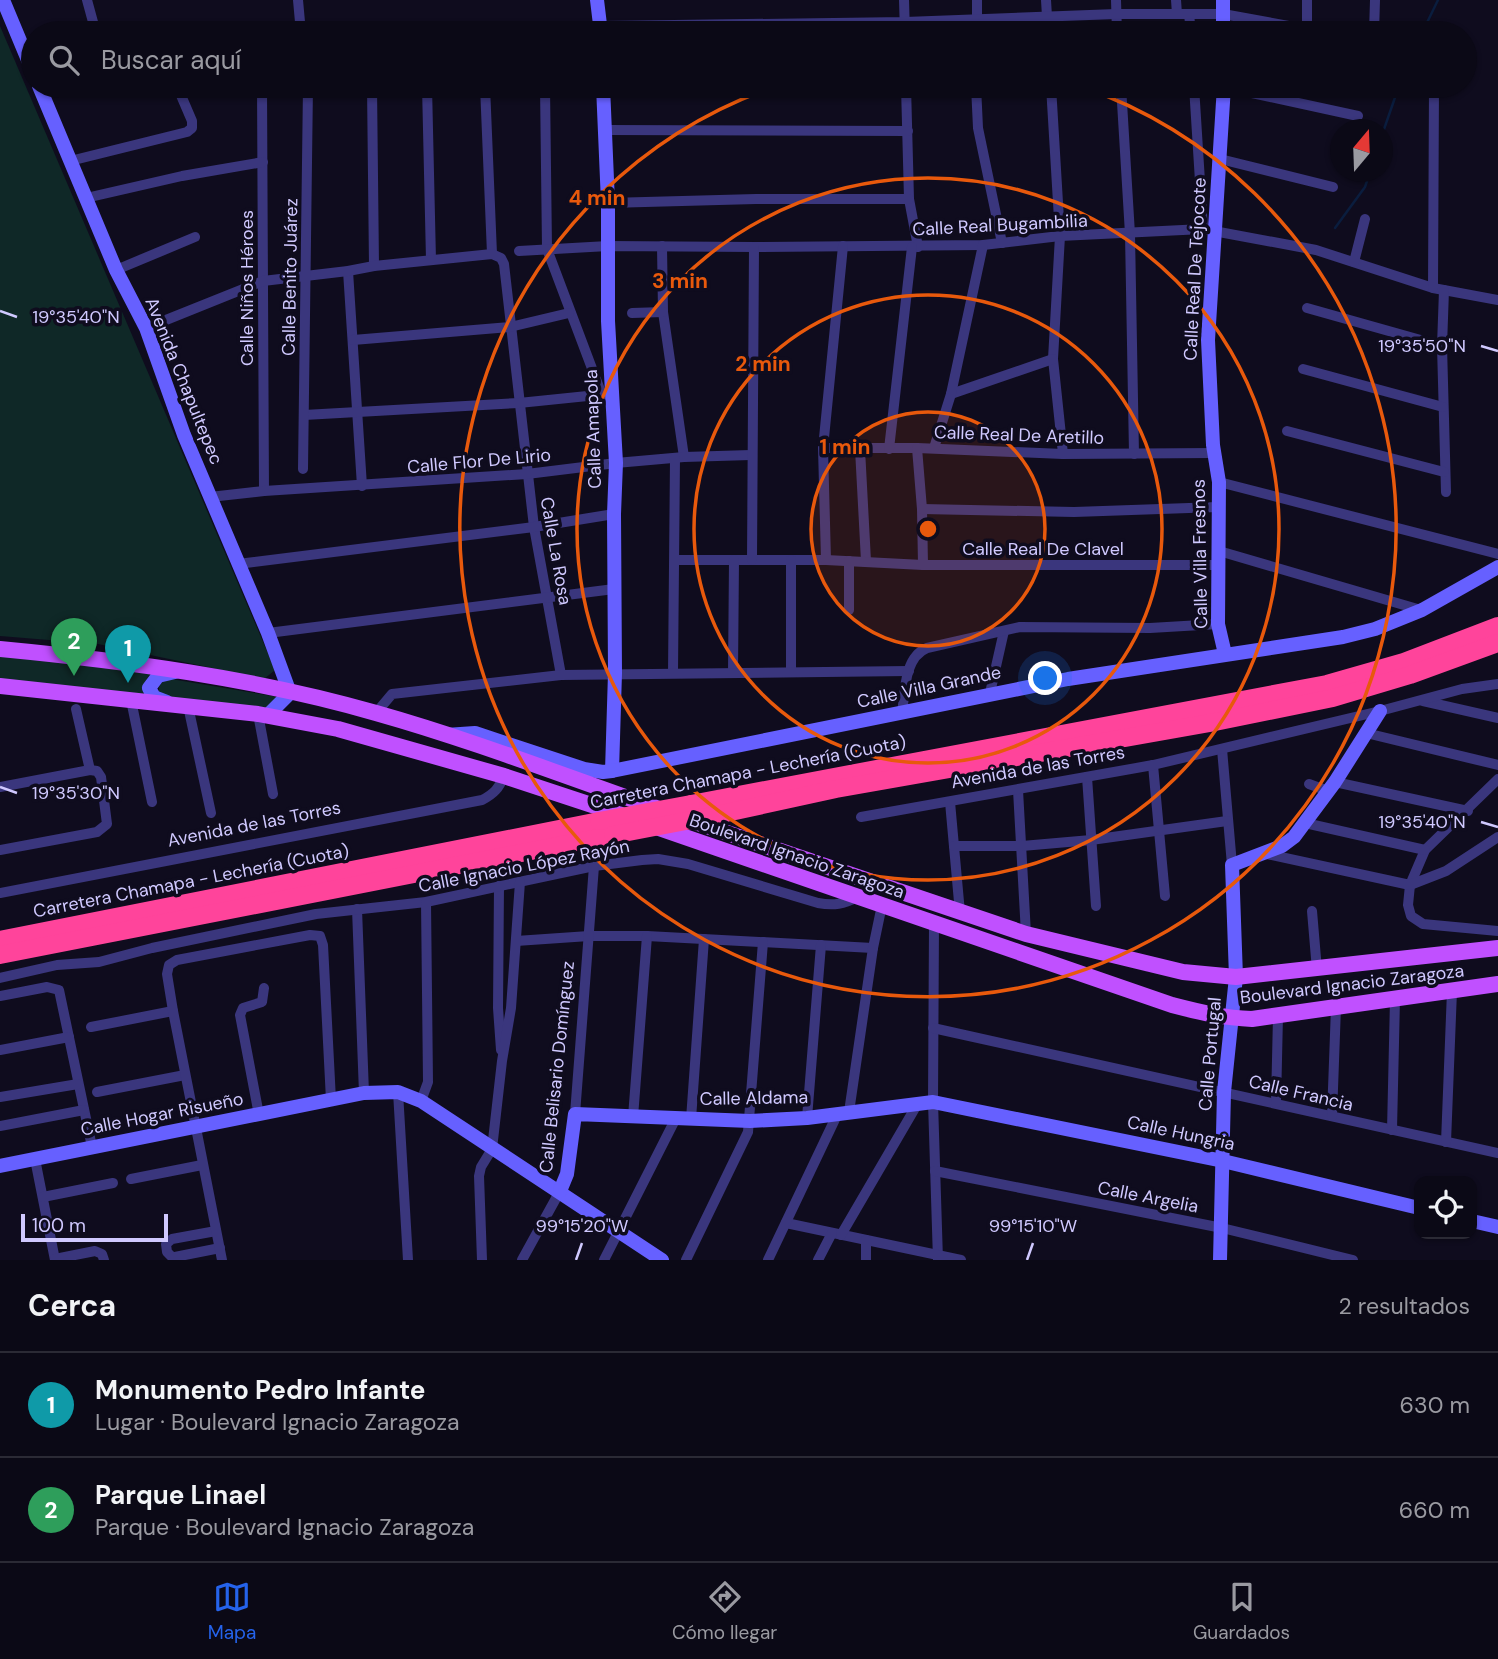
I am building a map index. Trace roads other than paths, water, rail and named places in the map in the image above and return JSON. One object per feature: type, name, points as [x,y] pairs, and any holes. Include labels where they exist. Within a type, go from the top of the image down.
[{"type":"highway","name":"Carretera Chamapa - Lechería (Cuota)","points":[[0,940],[599,821],[1327,684],[1404,662],[1498,626]]},
{"type":"highway","name":"Carretera Chamapa - Lechería (Cuota)","points":[[0,954],[712,816],[836,789],[1210,723],[1333,698],[1410,675],[1498,643]]},
{"type":"main road","name":"Boulevard Ignacio Zaragoza","points":[[0,649],[102,659],[180,671],[376,713],[960,913],[1026,934],[1183,972],[1236,977],[1498,948]]},
{"type":"main road","name":"Boulevard Ignacio Zaragoza","points":[[0,685],[263,715],[370,737],[504,776],[1172,1005],[1230,1018],[1278,1016],[1498,984]]},
{"type":"street","points":[[87,0],[93,21]]},
{"type":"street","points":[[298,0],[300,21]]},
{"type":"street","points":[[597,0],[600,21]]},
{"type":"street","points":[[904,0],[905,21]]},
{"type":"street","points":[[977,0],[978,20]]},
{"type":"street","points":[[1046,0],[1047,21]]},
{"type":"street","points":[[1116,0],[1117,21]]},
{"type":"street","points":[[1176,0],[1177,14]]},
{"type":"street","points":[[1307,0],[1307,21]]},
{"type":"street","points":[[1375,21],[1376,0]]},
{"type":"street","points":[[4,1],[21,39]]},
{"type":"street","points":[[942,21],[1116,13],[1189,14],[1223,7],[1276,21]]},
{"type":"street","points":[[1189,14],[1190,21]]},
{"type":"street","name":"Avenida Chapultepec","points":[[44,98],[116,270],[146,328],[184,435],[290,693]]},
{"type":"street","points":[[71,161],[187,132],[192,128],[192,121],[182,98]]},
{"type":"street","name":"Calle Niños Héroes","points":[[262,98],[264,491]]},
{"type":"street","name":"Calle Benito Juárez","points":[[303,469],[307,98]]},
{"type":"street","points":[[372,98],[374,265]]},
{"type":"street","points":[[427,98],[431,260]]},
{"type":"street","points":[[146,328],[263,281],[348,271],[374,265],[492,254],[486,98]]},
{"type":"street","points":[[304,415],[519,403],[607,394],[569,313],[547,249],[545,98]]},
{"type":"street","name":"Calle Amapola","points":[[604,98],[608,203],[607,394],[616,463],[612,771]]},
{"type":"street","points":[[889,449],[915,247],[909,199],[907,98]]},
{"type":"street","points":[[977,98],[978,128],[1002,243]]},
{"type":"street","points":[[1052,98],[1060,236],[1053,359],[1063,454]]},
{"type":"street","points":[[1122,98],[1130,234],[1134,454]]},
{"type":"street","points":[[1195,98],[1208,230]]},
{"type":"street","name":"Calle Real De Tejocote","points":[[1214,453],[1208,340],[1208,230],[1220,159],[1223,98]]},
{"type":"street","points":[[1278,98],[1358,116]]},
{"type":"street","points":[[1434,98],[1446,492]]},
{"type":"street","points":[[605,130],[908,131]]},
{"type":"street","points":[[1220,159],[1333,187]]},
{"type":"street","points":[[86,198],[182,176],[263,162]]},
{"type":"street","points":[[608,203],[909,199]]},
{"type":"street","points":[[1354,262],[1365,219]]},
{"type":"street","name":"Calle Real Bugambilia","points":[[519,251],[608,246],[983,246],[1060,236],[1208,230],[1316,250],[1439,289],[1498,300]]},
{"type":"street","points":[[116,270],[195,237]]},
{"type":"street","points":[[662,246],[663,312],[680,458],[673,673]]},
{"type":"street","points":[[826,559],[822,448],[843,246]]},
{"type":"street","points":[[934,448],[951,394],[983,246]]},
{"type":"street","points":[[752,559],[754,247]]},
{"type":"street","name":"Calle La Rosa","points":[[492,254],[501,258],[504,264],[534,527],[561,675]]},
{"type":"street","points":[[348,271],[362,486]]},
{"type":"street","points":[[1307,309],[1442,346]]},
{"type":"street","points":[[632,313],[663,312]]},
{"type":"street","points":[[353,340],[510,327],[569,313]]},
{"type":"street","points":[[951,394],[1053,359]]},
{"type":"street","points":[[1303,369],[1443,407]]},
{"type":"street","points":[[1287,431],[1444,472]]},
{"type":"street","name":"Calle Real De Aretillo","points":[[822,448],[934,448],[1063,454],[1214,453]]},
{"type":"street","points":[[917,448],[923,565]]},
{"type":"street","points":[[860,449],[866,561]]},
{"type":"street","name":"Calle Villa Fresnos","points":[[1214,453],[1219,482],[1218,624],[1225,654]]},
{"type":"street","name":"Calle Flor De Lirio","points":[[209,497],[527,474],[680,458],[751,455]]},
{"type":"street","points":[[1219,482],[1498,554]]},
{"type":"street","points":[[922,509],[1074,512],[1218,507]]},
{"type":"street","points":[[239,564],[534,527],[614,514]]},
{"type":"street","points":[[1218,558],[1422,611]]},
{"type":"street","name":"Calle Real De Clavel","points":[[675,560],[826,559],[923,565],[1218,558]]},
{"type":"street","points":[[791,559],[791,672]]},
{"type":"street","points":[[733,672],[734,560]]},
{"type":"street","points":[[849,561],[849,610]]},
{"type":"street","name":"Calle Villa Grande","points":[[446,735],[475,733],[594,771],[612,771],[902,714],[990,693],[1376,629],[1422,611],[1498,567]]},
{"type":"street","points":[[268,634],[614,589]]},
{"type":"street","points":[[902,714],[909,671],[912,660],[919,651],[1020,627],[1150,628],[1218,624]]},
{"type":"street","points":[[990,693],[1004,631]]},
{"type":"street","points":[[180,671],[158,676],[149,688],[155,697],[181,706],[211,813]]},
{"type":"street","points":[[376,713],[392,694],[561,675],[909,671]]},
{"type":"street","name":"Avenida de las Torres","points":[[861,817],[1153,765],[1462,689],[1498,684]]},
{"type":"street","points":[[273,794],[263,715],[290,693]]},
{"type":"street","points":[[131,700],[152,802]]},
{"type":"street","points":[[1422,701],[1498,718]]},
{"type":"street","points":[[76,709],[90,770]]},
{"type":"street","points":[[1232,866],[1282,846],[1294,837],[1380,711]]},
{"type":"street","points":[[1366,733],[1498,765]]},
{"type":"street","points":[[1222,749],[1232,866],[1236,977]]},
{"type":"street","points":[[1153,765],[1165,896]]},
{"type":"street","points":[[0,788],[90,770],[97,771],[101,777],[108,817],[103,829],[0,850]]},
{"type":"street","name":"Avenida de las Torres","points":[[0,893],[482,800],[499,788],[504,776]]},
{"type":"street","points":[[1087,777],[1096,906]]},
{"type":"street","points":[[1498,779],[1425,850],[1410,885],[1408,910],[1411,916],[1423,924],[1498,931]]},
{"type":"street","points":[[1309,784],[1468,811]]},
{"type":"street","points":[[1018,790],[1026,934]]},
{"type":"street","points":[[950,802],[960,913]]},
{"type":"street","points":[[954,846],[1022,846],[1091,840],[1227,821]]},
{"type":"street","points":[[1305,823],[1425,850]]},
{"type":"street","points":[[1262,853],[1410,885],[1446,871],[1498,837]]},
{"type":"street","name":"Calle Ignacio López Rayón","points":[[357,909],[426,902],[594,866],[642,860],[672,860],[832,906],[857,897]]},
{"type":"street","name":"Calle Belisario Domínguez","points":[[522,1260],[567,1174],[575,1114],[594,866]]},
{"type":"street","points":[[482,1260],[479,1176],[481,1167],[492,1149],[511,1008],[520,882]]},
{"type":"street","points":[[499,886],[498,1008],[502,1061]]},
{"type":"street","points":[[421,1101],[428,1082],[426,902]]},
{"type":"street","points":[[768,1260],[843,1113],[882,905]]},
{"type":"street","points":[[0,978],[57,965],[99,962],[152,948],[316,914],[357,909],[364,1093]]},
{"type":"street","points":[[1312,911],[1317,970]]},
{"type":"street","points":[[934,924],[933,1028],[925,1102],[935,1171],[938,1258]]},
{"type":"street","points":[[222,1260],[173,1011],[167,974],[169,965],[177,960],[310,935],[320,936],[323,944],[331,1100]]},
{"type":"street","points":[[516,941],[589,936],[647,936],[873,948]]},
{"type":"street","points":[[633,1116],[647,936]]},
{"type":"street","points":[[691,1119],[704,939]]},
{"type":"street","points":[[686,1260],[744,1143],[750,1121],[763,942]]},
{"type":"street","points":[[807,1118],[821,945]]},
{"type":"street","name":"Calle Portugal","points":[[1218,1260],[1222,1232],[1224,1092],[1236,977]]},
{"type":"street","points":[[0,996],[53,987],[62,996],[92,1147]]},
{"type":"street","points":[[258,1115],[240,1015],[243,1008],[262,1002],[264,988]]},
{"type":"street","points":[[1446,1142],[1452,991]]},
{"type":"street","points":[[1392,1130],[1395,999]]},
{"type":"street","points":[[1332,1116],[1336,1007]]},
{"type":"street","points":[[91,1027],[173,1011]]},
{"type":"street","points":[[1276,1103],[1278,1016]]},
{"type":"street","name":"Calle Francia","points":[[933,1028],[1498,1153]]},
{"type":"street","points":[[0,1051],[69,1037]]},
{"type":"street","points":[[97,1092],[185,1075]]},
{"type":"street","points":[[0,1097],[78,1084]]},
{"type":"street","points":[[408,1260],[398,1091],[421,1101],[662,1260]]},
{"type":"street","name":"Calle Hogar Risueño","points":[[0,1166],[364,1093],[398,1091]]},
{"type":"street","points":[[818,1260],[925,1102]]},
{"type":"street","name":"Calle Aldama","points":[[575,1114],[750,1121],[807,1118],[925,1102]]},
{"type":"street","name":"Calle Hungria","points":[[925,1102],[1223,1161],[1414,1207]]},
{"type":"street","points":[[0,1126],[84,1110]]},
{"type":"street","points":[[604,1260],[676,1118]]},
{"type":"street","points":[[36,1159],[55,1259],[95,1251],[102,1254],[104,1260]]},
{"type":"street","points":[[131,1179],[202,1165]]},
{"type":"street","name":"Calle Argelia","points":[[935,1171],[1349,1259]]},
{"type":"street","points":[[43,1197],[113,1183]]},
{"type":"street","points":[[1477,1222],[1498,1227]]},
{"type":"street","points":[[786,1223],[938,1258],[961,1260]]},
{"type":"street","points":[[216,1231],[172,1240],[166,1244],[167,1252],[175,1257],[220,1248]]},
{"type":"street","points":[[866,1240],[866,1260]]},
{"type":"waterway","points":[[1428,21],[1438,0]]},
{"type":"waterway","points":[[1388,119],[1395,98]]},
{"type":"waterway","points":[[1335,228],[1367,182]]},
{"type":"place","name":"Parque Linael","points":[[74,676]]},
{"type":"place","name":"Monumento Pedro Infante","points":[[128,683]]}]
